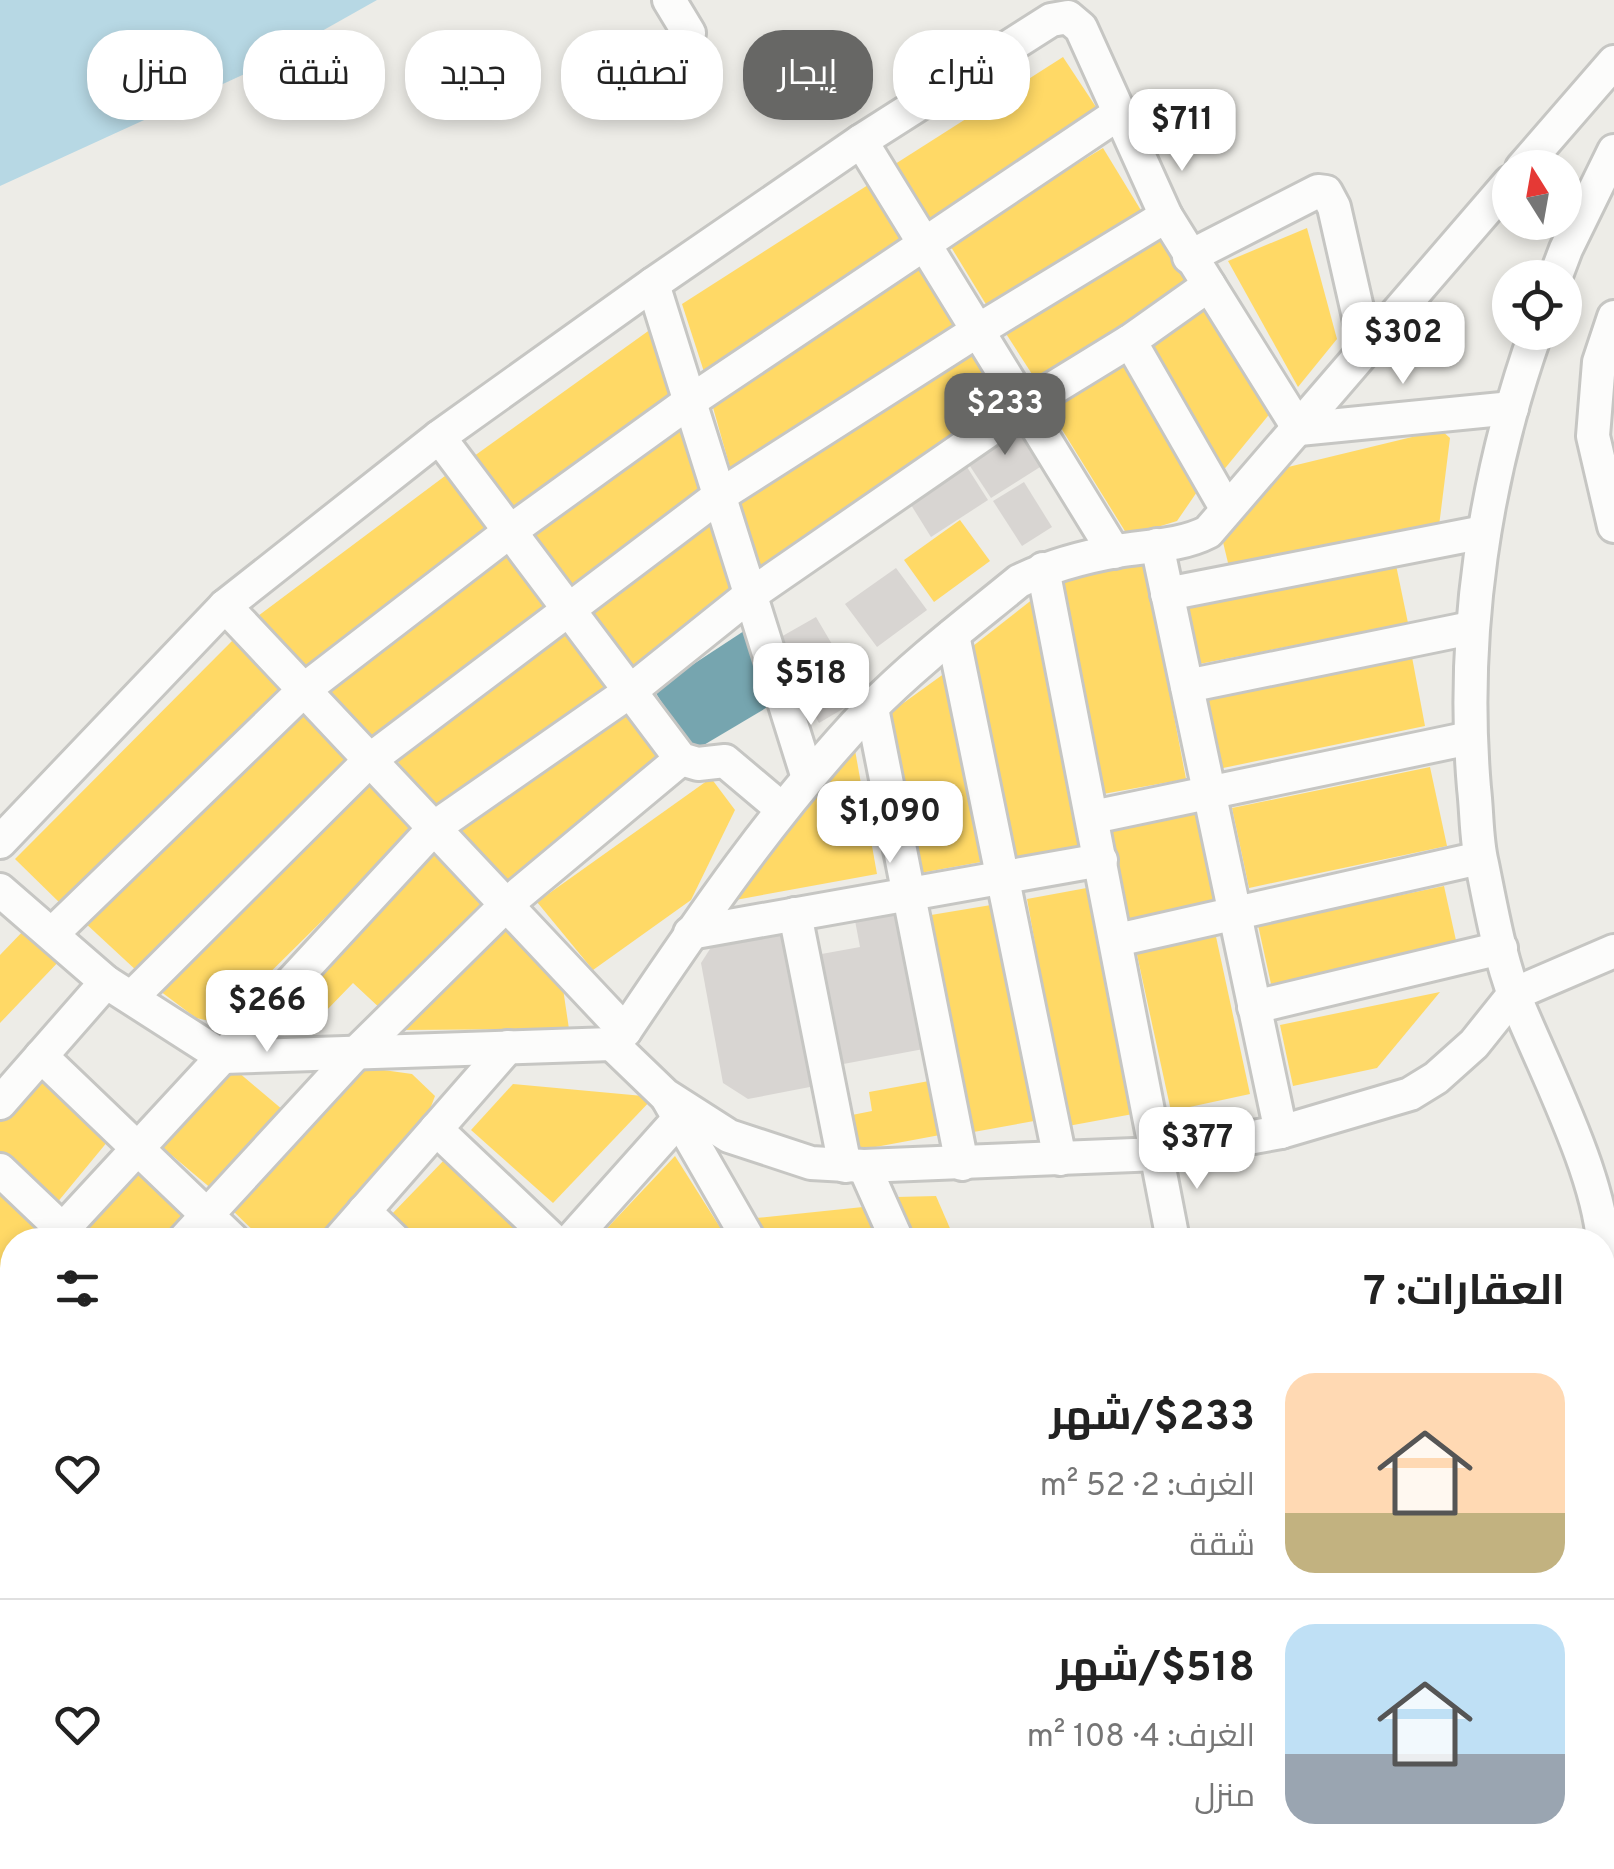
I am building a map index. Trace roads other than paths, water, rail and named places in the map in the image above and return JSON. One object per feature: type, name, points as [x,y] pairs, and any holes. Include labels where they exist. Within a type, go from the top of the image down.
[{"type":"street","points":[[669,0],[687,30]]},
{"type":"street","points":[[0,842],[225,606],[440,437],[861,141],[1036,28],[1063,17],[1080,28],[1189,258],[1299,429]]},
{"type":"street","points":[[1538,150],[1614,62]]},
{"type":"street","points":[[52,934],[305,690],[509,532],[689,402],[1121,112]]},
{"type":"street","points":[[861,141],[1114,552]]},
{"type":"street","points":[[1562,260],[1614,151]]},
{"type":"street","points":[[1189,258],[1318,191],[1326,192],[1334,207],[1366,348]]},
{"type":"street","points":[[619,1037],[782,809],[872,708],[1019,581],[1043,570],[1114,552],[1196,538],[1208,532],[1492,203]]},
{"type":"street","points":[[0,1102],[41,1056],[370,759],[719,496],[1166,216]]},
{"type":"street","points":[[653,284],[808,778]]},
{"type":"street","points":[[64,1228],[435,828],[629,692],[750,595],[1024,406],[1130,341],[1209,285]]},
{"type":"street","points":[[1614,318],[1599,362],[1593,436],[1614,526]]},
{"type":"street","points":[[1130,341],[1226,508]]},
{"type":"street","points":[[1530,350],[1512,408],[1484,532],[1471,628],[1470,738],[1480,858],[1514,994],[1594,1175],[1605,1228]]},
{"type":"street","points":[[1299,429],[1512,408]]},
{"type":"street","points":[[440,437],[682,759],[698,764],[725,761],[782,809]]},
{"type":"street","points":[[1167,594],[1484,532]]},
{"type":"street","points":[[1156,546],[1281,1132]]},
{"type":"street","points":[[1043,570],[1171,1228]]},
{"type":"street","points":[[225,606],[507,904],[619,1037],[672,1107],[741,1228]]},
{"type":"street","points":[[1186,686],[1471,628]]},
{"type":"street","points":[[953,635],[1060,1160]]},
{"type":"street","points":[[872,708],[962,1164]]},
{"type":"street","points":[[1093,817],[1470,738]]},
{"type":"street","points":[[194,1228],[356,1052],[507,904],[682,759]]},
{"type":"street","points":[[1117,940],[1480,858]]},
{"type":"street","points":[[690,933],[1101,860]]},
{"type":"street","points":[[6,908],[52,934],[119,989],[223,1057],[508,1047],[619,1037]]},
{"type":"street","points":[[795,914],[855,1166],[890,1228]]},
{"type":"street","points":[[1254,1008],[1501,948]]},
{"type":"street","points":[[672,1107],[729,1136],[811,1163],[962,1164],[1158,1154],[1281,1132],[1410,1094],[1436,1078],[1474,1044],[1514,994],[1614,951]]},
{"type":"street","points":[[350,1228],[508,1047]]},
{"type":"street","points":[[41,1056],[221,1228]]},
{"type":"street","points":[[580,1228],[672,1107]]},
{"type":"street","points":[[436,1130],[540,1228]]},
{"type":"street","points":[[0,1170],[52,1228]]},
{"type":"street","points":[[364,1212],[381,1228]]},
{"type":"water","points":[[0,0],[377,0],[324,30],[243,30],[243,75],[223,84],[223,30],[87,30],[87,120],[144,120],[0,186]]}]
